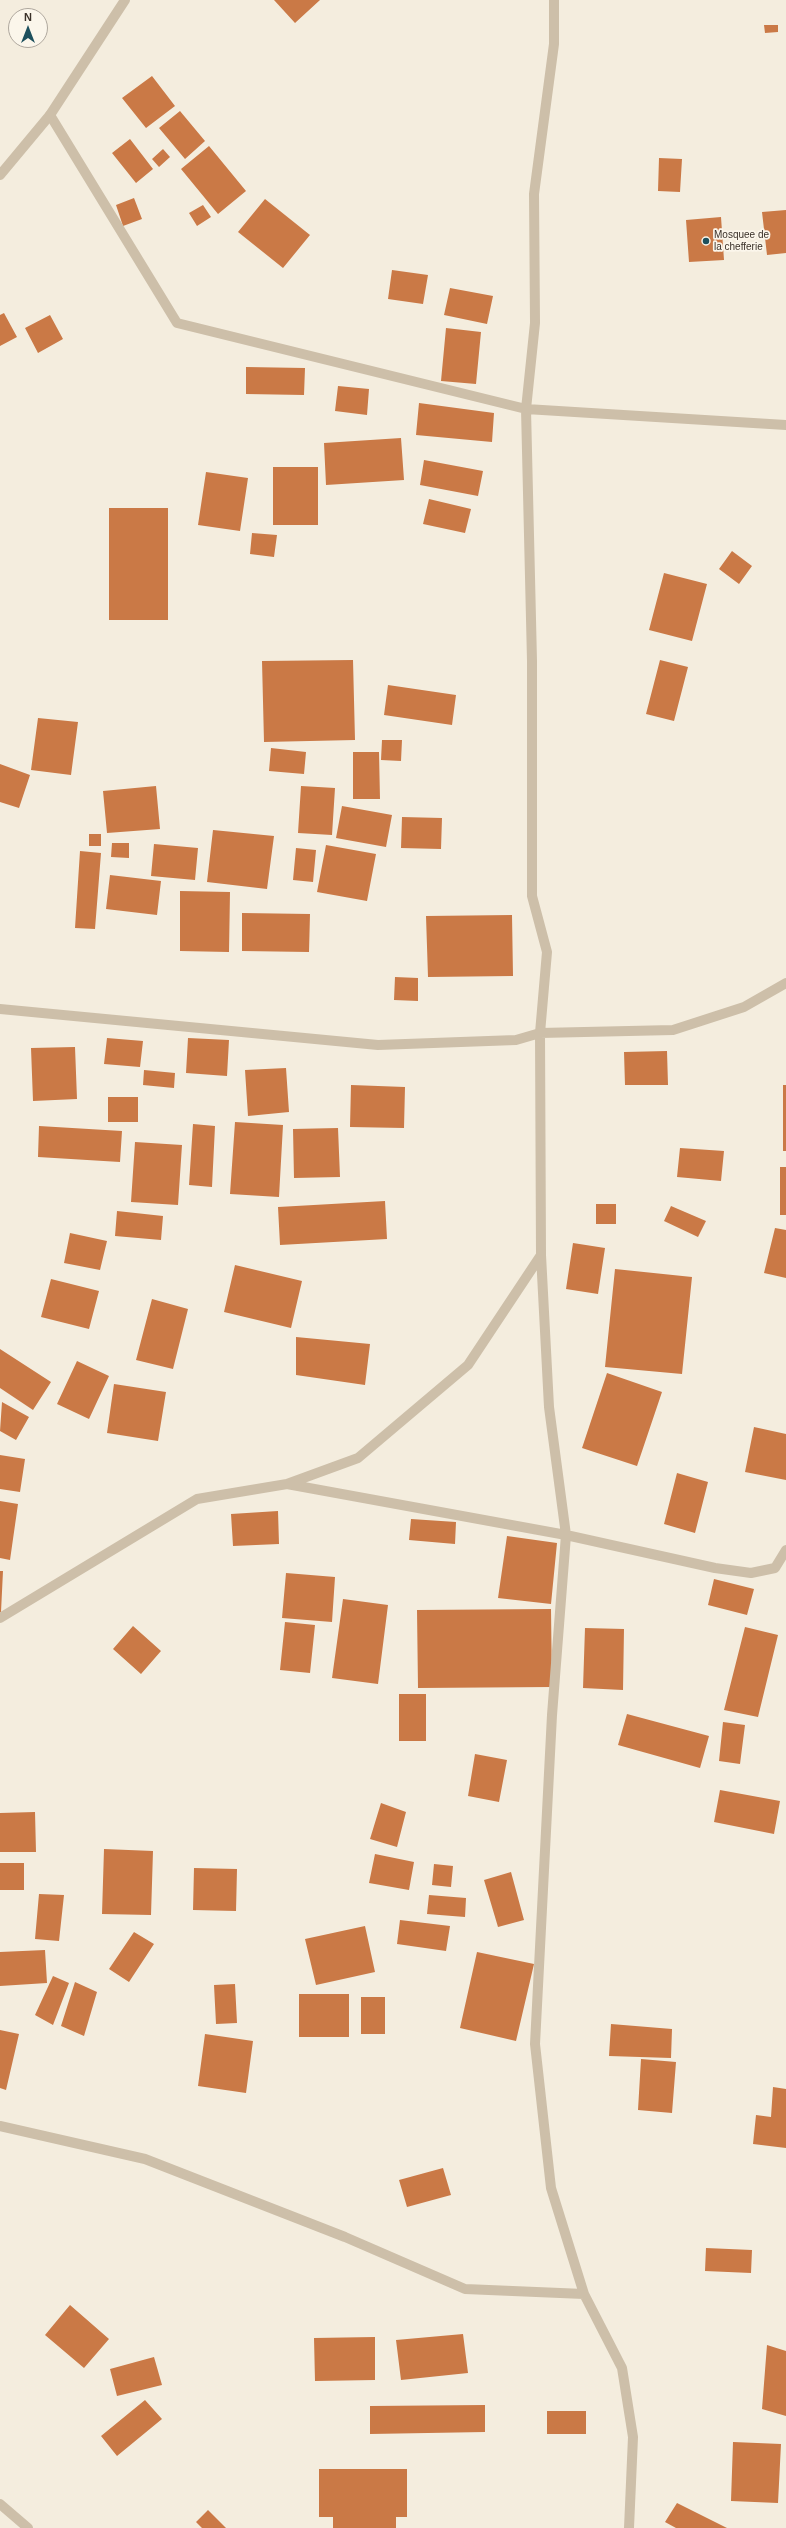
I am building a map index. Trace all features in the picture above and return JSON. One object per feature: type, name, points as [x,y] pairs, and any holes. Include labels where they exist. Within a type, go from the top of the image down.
[{"type":"street","points":[[0,175],[50,115],[125,0]]},
{"type":"street","points":[[554,0],[554,44],[534,194],[535,323],[526,410],[532,661],[532,896],[547,952],[540,1033],[540,1255],[549,1407],[566,1535],[552,1715],[535,2044],[551,2188],[584,2294],[622,2368],[633,2437],[629,2528]]},
{"type":"street","points":[[50,115],[177,323],[526,410],[786,425]]},
{"type":"street","points":[[0,1009],[378,1045],[516,1040],[540,1033],[673,1030],[744,1007],[786,983]]},
{"type":"street","points":[[0,1618],[196,1499],[287,1484],[358,1458],[468,1365],[540,1255]]},
{"type":"street","points":[[287,1484],[566,1535],[715,1568],[752,1573],[775,1568],[786,1550]]},
{"type":"street","points":[[0,2126],[145,2159],[345,2237],[465,2289],[584,2294]]},
{"type":"street","points":[[0,2504],[28,2528]]},
{"type":"building","points":[[274,0],[320,0],[295,23]]},
{"type":"building","points":[[764,25],[778,25],[778,32],[765,33]]},
{"type":"building","points":[[152,76],[175,106],[146,128],[122,98]]},
{"type":"building","points":[[180,111],[205,141],[185,159],[159,128]]},
{"type":"building","points":[[130,139],[153,169],[136,183],[112,153]]},
{"type":"building","points":[[209,146],[246,191],[218,214],[181,169]]},
{"type":"building","points":[[163,149],[170,157],[159,167],[152,159]]},
{"type":"building","points":[[659,158],[682,159],[680,192],[658,191]]},
{"type":"building","points":[[134,198],[142,219],[123,226],[116,205]]},
{"type":"building","points":[[265,199],[310,235],[283,268],[238,232]]},
{"type":"building","points":[[203,205],[211,217],[197,226],[189,213]]},
{"type":"building","points":[[786,210],[786,253],[767,255],[762,212]]},
{"type":"building","points":[[721,217],[724,260],[689,262],[686,220]]},
{"type":"building","points":[[392,270],[428,275],[423,304],[388,299]]},
{"type":"building","points":[[450,288],[493,296],[487,324],[444,315]]},
{"type":"building","points":[[4,313],[17,337],[0,346],[0,315]]},
{"type":"building","points":[[50,315],[63,339],[38,353],[25,328]]},
{"type":"building","points":[[446,328],[481,332],[476,384],[441,381]]},
{"type":"building","points":[[246,367],[305,368],[304,395],[246,394]]},
{"type":"building","points":[[338,386],[369,389],[367,415],[335,411]]},
{"type":"building","points":[[419,403],[494,413],[492,442],[416,435]]},
{"type":"building","points":[[401,438],[404,480],[326,485],[324,443]]},
{"type":"building","points":[[424,460],[483,471],[478,496],[420,485]]},
{"type":"building","points":[[273,467],[318,467],[318,525],[273,525]]},
{"type":"building","points":[[206,472],[248,478],[240,531],[198,525]]},
{"type":"building","points":[[429,499],[471,509],[465,533],[423,524]]},
{"type":"building","points":[[109,508],[168,508],[168,620],[109,620]]},
{"type":"building","points":[[252,533],[277,535],[274,557],[250,554]]},
{"type":"building","points":[[732,551],[752,566],[739,584],[719,569]]},
{"type":"building","points":[[664,573],[707,584],[692,641],[649,630]]},
{"type":"building","points":[[353,660],[355,740],[264,742],[262,661]]},
{"type":"building","points":[[660,660],[688,667],[674,721],[646,714]]},
{"type":"building","points":[[388,685],[456,695],[452,725],[384,715]]},
{"type":"building","points":[[38,718],[78,722],[71,775],[31,770]]},
{"type":"building","points":[[382,740],[402,740],[401,761],[381,760]]},
{"type":"building","points":[[271,748],[306,752],[304,774],[269,771]]},
{"type":"building","points":[[353,752],[379,752],[380,799],[353,799]]},
{"type":"building","points":[[0,764],[30,775],[19,808],[0,802]]},
{"type":"building","points":[[156,786],[160,829],[107,833],[103,791]]},
{"type":"building","points":[[301,786],[335,788],[332,835],[298,833]]},
{"type":"building","points":[[342,806],[392,815],[386,847],[336,838]]},
{"type":"building","points":[[402,817],[442,818],[441,849],[401,848]]},
{"type":"building","points":[[213,830],[274,836],[267,889],[207,882]]},
{"type":"building","points":[[89,834],[101,834],[101,846],[89,846]]},
{"type":"building","points":[[112,843],[129,843],[129,858],[111,857]]},
{"type":"building","points":[[154,844],[198,848],[195,880],[151,876]]},
{"type":"building","points":[[326,845],[376,854],[367,901],[317,892]]},
{"type":"building","points":[[296,848],[316,850],[313,882],[293,880]]},
{"type":"building","points":[[80,851],[101,853],[95,929],[75,928]]},
{"type":"building","points":[[110,875],[161,881],[157,915],[106,909]]},
{"type":"building","points":[[180,891],[230,892],[229,952],[180,951]]},
{"type":"building","points":[[242,913],[310,914],[309,952],[242,951]]},
{"type":"building","points":[[512,915],[513,976],[428,977],[426,916]]},
{"type":"building","points":[[395,977],[418,978],[418,1001],[394,1000]]},
{"type":"building","points":[[107,1038],[143,1041],[140,1067],[104,1064]]},
{"type":"building","points":[[188,1038],[229,1040],[227,1076],[186,1073]]},
{"type":"building","points":[[75,1047],[77,1099],[33,1101],[31,1048]]},
{"type":"building","points":[[667,1051],[668,1085],[625,1085],[624,1052]]},
{"type":"building","points":[[286,1068],[289,1112],[248,1116],[245,1070]]},
{"type":"building","points":[[144,1070],[175,1073],[174,1088],[143,1085]]},
{"type":"building","points":[[351,1085],[405,1087],[404,1128],[350,1127]]},
{"type":"building","points":[[783,1085],[786,1085],[786,1151],[783,1151]]},
{"type":"building","points":[[108,1097],[138,1097],[138,1122],[108,1122]]},
{"type":"building","points":[[235,1122],[283,1125],[279,1197],[230,1194]]},
{"type":"building","points":[[193,1124],[215,1126],[212,1187],[189,1185]]},
{"type":"building","points":[[39,1126],[122,1131],[120,1162],[38,1157]]},
{"type":"building","points":[[338,1128],[340,1177],[294,1178],[293,1129]]},
{"type":"building","points":[[135,1142],[182,1145],[178,1205],[131,1202]]},
{"type":"building","points":[[680,1148],[724,1151],[721,1181],[677,1177]]},
{"type":"building","points":[[780,1167],[786,1167],[786,1215],[780,1215]]},
{"type":"building","points":[[385,1201],[387,1239],[280,1245],[278,1207]]},
{"type":"building","points":[[596,1204],[616,1204],[616,1224],[596,1224]]},
{"type":"building","points":[[671,1206],[706,1221],[698,1237],[664,1221]]},
{"type":"building","points":[[117,1211],[163,1216],[161,1240],[115,1236]]},
{"type":"building","points":[[775,1228],[786,1230],[786,1278],[764,1273]]},
{"type":"building","points":[[70,1233],[107,1241],[100,1270],[64,1263]]},
{"type":"building","points":[[573,1243],[605,1248],[598,1294],[566,1289]]},
{"type":"building","points":[[235,1265],[302,1281],[291,1328],[224,1312]]},
{"type":"building","points":[[615,1269],[692,1277],[682,1374],[605,1367]]},
{"type":"building","points":[[51,1279],[99,1291],[89,1329],[41,1317]]},
{"type":"building","points":[[152,1299],[188,1309],[173,1369],[136,1360]]},
{"type":"building","points":[[296,1337],[370,1344],[365,1385],[296,1375]]},
{"type":"building","points":[[0,1349],[51,1382],[33,1410],[0,1388]]},
{"type":"building","points":[[77,1361],[109,1376],[89,1419],[57,1404]]},
{"type":"building","points":[[607,1373],[662,1392],[637,1466],[582,1448]]},
{"type":"building","points":[[114,1384],[166,1392],[158,1441],[107,1433]]},
{"type":"building","points":[[2,1402],[29,1417],[16,1440],[0,1431]]},
{"type":"building","points":[[754,1427],[786,1434],[786,1480],[745,1472]]},
{"type":"building","points":[[0,1455],[25,1459],[20,1492],[0,1489]]},
{"type":"building","points":[[677,1473],[708,1482],[695,1533],[664,1524]]},
{"type":"building","points":[[0,1501],[18,1504],[10,1560],[0,1558]]},
{"type":"building","points":[[278,1511],[279,1544],[233,1546],[231,1514]]},
{"type":"building","points":[[411,1519],[456,1522],[455,1544],[409,1540]]},
{"type":"building","points":[[507,1536],[557,1543],[551,1604],[498,1598]]},
{"type":"building","points":[[0,1571],[3,1571],[1,1612],[0,1612]]},
{"type":"building","points":[[286,1573],[335,1577],[332,1622],[282,1618]]},
{"type":"building","points":[[714,1579],[754,1589],[747,1615],[708,1605]]},
{"type":"building","points":[[343,1599],[388,1605],[378,1684],[332,1678]]},
{"type":"building","points":[[551,1609],[552,1687],[418,1688],[417,1610]]},
{"type":"building","points":[[285,1622],[315,1625],[310,1673],[280,1670]]},
{"type":"building","points":[[133,1626],[161,1651],[141,1674],[113,1649]]},
{"type":"building","points":[[745,1627],[778,1635],[758,1717],[724,1710]]},
{"type":"building","points":[[585,1628],[624,1629],[623,1690],[583,1688]]},
{"type":"building","points":[[399,1694],[426,1694],[426,1741],[399,1741]]},
{"type":"building","points":[[627,1714],[709,1736],[700,1768],[618,1745]]},
{"type":"building","points":[[723,1722],[745,1725],[740,1764],[719,1761]]},
{"type":"building","points":[[475,1754],[507,1760],[499,1802],[468,1796]]},
{"type":"building","points":[[720,1790],[780,1801],[774,1834],[714,1822]]},
{"type":"building","points":[[381,1803],[406,1812],[397,1847],[370,1839]]},
{"type":"building","points":[[35,1812],[36,1852],[0,1852],[0,1813]]},
{"type":"building","points":[[104,1849],[153,1851],[151,1915],[102,1914]]},
{"type":"building","points":[[375,1854],[414,1862],[409,1890],[369,1883]]},
{"type":"building","points":[[0,1863],[24,1863],[24,1890],[0,1890]]},
{"type":"building","points":[[434,1864],[453,1866],[451,1887],[432,1885]]},
{"type":"building","points":[[194,1868],[237,1869],[236,1911],[193,1910]]},
{"type":"building","points":[[511,1872],[524,1920],[498,1927],[484,1880]]},
{"type":"building","points":[[39,1894],[64,1895],[59,1941],[35,1939]]},
{"type":"building","points":[[429,1895],[466,1898],[465,1917],[427,1914]]},
{"type":"building","points":[[400,1920],[450,1926],[446,1951],[397,1944]]},
{"type":"building","points":[[365,1926],[375,1972],[316,1985],[305,1939]]},
{"type":"building","points":[[134,1932],[154,1944],[129,1982],[109,1969]]},
{"type":"building","points":[[45,1950],[47,1983],[0,1986],[0,1952]]},
{"type":"building","points":[[477,1952],[534,1964],[516,2041],[460,2028]]},
{"type":"building","points":[[53,1976],[69,1983],[53,2025],[35,2015]]},
{"type":"building","points":[[75,1982],[97,1992],[84,2036],[61,2026]]},
{"type":"building","points":[[235,1984],[237,2023],[216,2024],[214,1985]]},
{"type":"building","points":[[299,1994],[349,1994],[349,2037],[299,2037]]},
{"type":"building","points":[[361,1997],[385,1997],[385,2034],[361,2034]]},
{"type":"building","points":[[611,2024],[672,2029],[671,2058],[609,2056]]},
{"type":"building","points":[[0,2030],[19,2034],[6,2090],[0,2088]]},
{"type":"building","points":[[205,2034],[253,2041],[246,2093],[198,2086]]},
{"type":"building","points":[[641,2059],[676,2062],[672,2113],[638,2110]]},
{"type":"building","points":[[773,2087],[786,2089],[786,2148],[753,2144],[756,2115],[771,2117]]},
{"type":"building","points":[[443,2168],[451,2195],[407,2207],[399,2180]]},
{"type":"building","points":[[706,2248],[752,2250],[751,2273],[705,2271]]},
{"type":"building","points":[[70,2305],[109,2339],[84,2368],[45,2335]]},
{"type":"building","points":[[463,2334],[468,2373],[401,2380],[396,2340]]},
{"type":"building","points":[[375,2337],[375,2380],[315,2381],[314,2338]]},
{"type":"building","points":[[767,2345],[786,2351],[786,2416],[762,2409]]},
{"type":"building","points":[[154,2357],[162,2385],[117,2396],[110,2369]]},
{"type":"building","points":[[145,2400],[162,2419],[117,2456],[101,2436]]},
{"type":"building","points":[[485,2405],[485,2432],[370,2434],[370,2406]]},
{"type":"building","points":[[547,2411],[586,2411],[586,2434],[547,2434]]},
{"type":"building","points":[[733,2442],[781,2444],[778,2503],[731,2501]]},
{"type":"building","points":[[319,2469],[407,2469],[407,2517],[396,2517],[396,2528],[333,2528],[333,2517],[319,2517]]},
{"type":"building","points":[[677,2503],[727,2528],[676,2528],[665,2522]]},
{"type":"building","points":[[208,2510],[226,2528],[202,2528],[196,2522]]},
{"type":"place","name":"Mosquee de la chefferie","points":[[706,241]]}]
